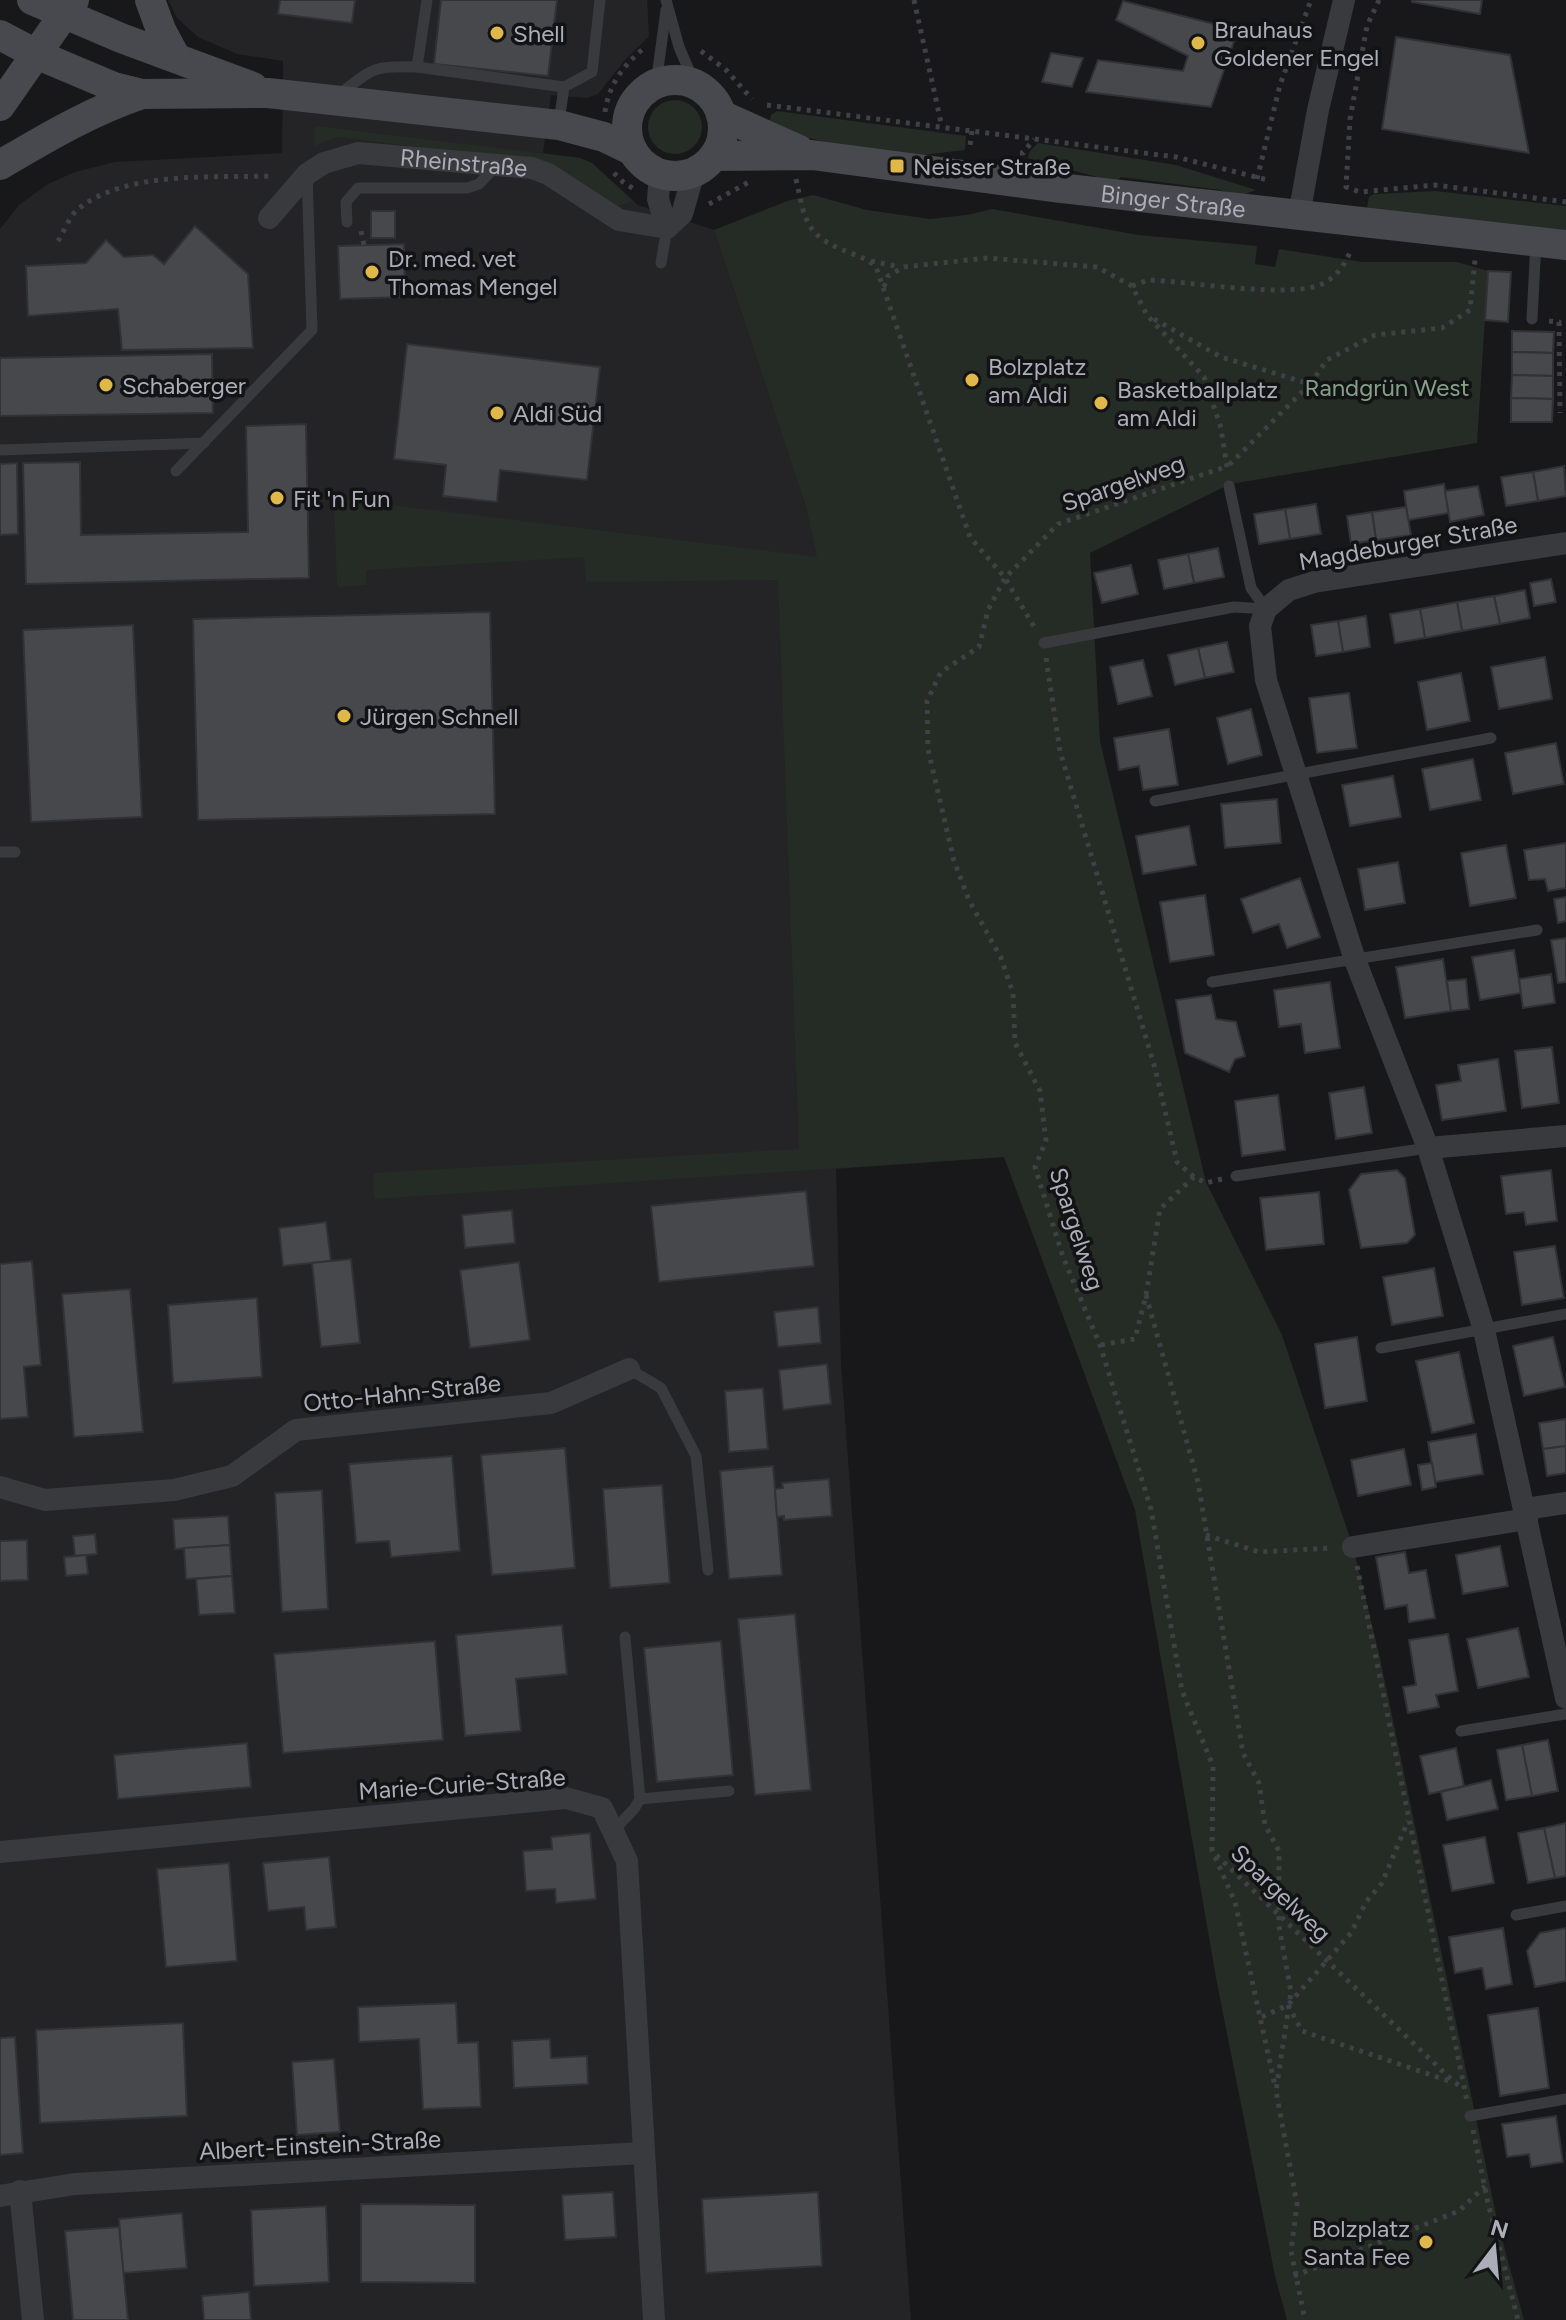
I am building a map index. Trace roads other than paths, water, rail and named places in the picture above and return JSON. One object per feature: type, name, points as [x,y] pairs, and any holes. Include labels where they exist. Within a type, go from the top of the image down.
[{"type":"main road","name":"Rheinstraße","points":[[32,0],[69,7],[176,58],[268,93]]},
{"type":"main road","points":[[150,0],[176,58]]},
{"type":"main road","points":[[0,106],[69,7]]},
{"type":"main road","name":"Rheinstraße","points":[[0,35],[38,55],[114,87],[142,94],[268,93],[559,125],[604,137],[633,151]]},
{"type":"main road","points":[[660,174],[640,161],[633,151],[627,129],[632,107],[638,97],[656,84],[682,80],[695,84]]},
{"type":"main road","name":"Binger Straße","points":[[695,84],[715,102],[721,115],[762,135],[804,166]]},
{"type":"main road","points":[[0,165],[63,129],[115,103],[142,94]]},
{"type":"main road","name":"Rheinstraße","points":[[559,125],[632,107]]},
{"type":"main road","points":[[704,164],[721,143],[721,115]]},
{"type":"main road","name":"Binger Straße","points":[[660,174],[683,176],[704,164],[804,166],[1060,188],[1566,245]]},
{"type":"street","points":[[1299,215],[1318,110],[1344,0]]},
{"type":"street","name":"Rheinstraße","points":[[269,218],[307,174],[324,163],[358,153],[532,168],[548,174],[619,220],[667,228]]},
{"type":"street","points":[[660,174],[658,199],[667,228],[682,214],[704,164]]},
{"type":"street","name":"Magdeburger Straße","points":[[1266,609],[1289,590],[1314,582],[1566,543]]},
{"type":"street","points":[[1266,609],[1260,626],[1266,680],[1355,960],[1428,1148],[1484,1330],[1565,1685]]},
{"type":"street","points":[[1428,1148],[1566,1136]]},
{"type":"street","name":"Otto-Hahn-Straße","points":[[0,1487],[45,1500],[174,1490],[232,1476],[296,1430],[551,1403],[629,1369]]},
{"type":"street","points":[[1353,1547],[1526,1514],[1566,1503]]},
{"type":"street","name":"Marie-Curie-Straße","points":[[0,1852],[566,1798],[602,1808],[627,1861],[654,2320]]},
{"type":"street","name":"Albert-Einstein-Straße","points":[[10,2193],[75,2184],[643,2153]]},
{"type":"street","points":[[10,2193],[33,2320]]},
{"type":"lane","points":[[417,67],[427,0]]},
{"type":"lane","points":[[331,100],[370,71],[382,66],[417,67],[564,87],[592,72],[600,0]]},
{"type":"lane","points":[[656,84],[667,3]]},
{"type":"lane","points":[[667,3],[695,84]]},
{"type":"lane","points":[[559,125],[564,87]]},
{"type":"lane","points":[[347,222],[346,202],[358,188],[467,188],[479,184],[497,165]]},
{"type":"lane","points":[[176,471],[312,330],[307,174]]},
{"type":"lane","points":[[661,263],[667,228]]},
{"type":"lane","points":[[1532,319],[1536,242]]},
{"type":"lane","points":[[0,450],[204,443]]},
{"type":"lane","points":[[1229,486],[1251,588],[1266,609]]},
{"type":"lane","points":[[1044,643],[1234,607],[1266,609]]},
{"type":"lane","points":[[1155,801],[1491,738]]},
{"type":"lane","points":[[0,852],[15,852]]},
{"type":"lane","points":[[1212,982],[1537,930]]},
{"type":"lane","points":[[1236,1176],[1428,1148]]},
{"type":"lane","points":[[1381,1348],[1566,1314]]},
{"type":"lane","points":[[629,1369],[661,1388],[696,1456],[708,1570]]},
{"type":"lane","points":[[613,1831],[640,1799],[625,1637]]},
{"type":"lane","points":[[1461,1731],[1566,1714]]},
{"type":"lane","points":[[640,1799],[729,1791]]},
{"type":"lane","points":[[1516,1915],[1566,1906]]},
{"type":"lane","points":[[1470,2116],[1566,2099]]},
{"type":"place","name":"Shell","points":[[497,33]]},
{"type":"place","name":"Brauhaus Goldener Engel","points":[[1198,43]]},
{"type":"place","name":"Neisser Straße","points":[[897,166]]},
{"type":"place","name":"Dr. med. vet Thomas Mengel","points":[[372,272]]},
{"type":"place","name":"Bolzplatz am Aldi","points":[[972,380]]},
{"type":"place","name":"Schaberger","points":[[106,385]]},
{"type":"place","name":"Basketballplatz am Aldi","points":[[1101,403]]},
{"type":"place","name":"Aldi Süd","points":[[497,413]]},
{"type":"place","name":"Fit 'n Fun","points":[[277,498]]},
{"type":"place","name":"Jürgen Schnell","points":[[344,716]]},
{"type":"place","name":"Bolzplatz Santa Fee","points":[[1426,2242]]},
{"type":"park label","name":"Randgrün West","points":[[1387,387]]}]
